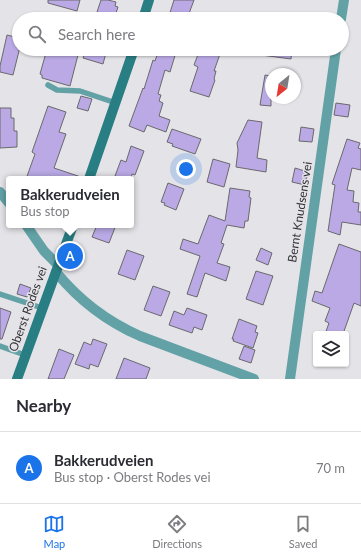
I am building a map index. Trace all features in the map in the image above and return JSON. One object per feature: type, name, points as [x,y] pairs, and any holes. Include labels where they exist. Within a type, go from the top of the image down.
[{"type":"street","points":[[145,12],[149,0]]},
{"type":"street","points":[[342,12],[344,0]]},
{"type":"street","points":[[90,176],[132,56]]},
{"type":"street","name":"Bernt Knudsens vei","points":[[290,379],[335,56]]},
{"type":"street","points":[[28,228],[74,292],[112,322],[125,330],[254,379]]},
{"type":"street","name":"Oberst Rodes vei","points":[[17,379],[73,228]]},
{"type":"lane","points":[[48,85],[57,90],[80,91],[116,103]]},
{"type":"lane","points":[[0,294],[42,308]]},
{"type":"lane","points":[[0,346],[25,355]]},
{"type":"building","points":[[48,0],[80,0],[77,11],[48,3]]},
{"type":"building","points":[[101,0],[116,2],[115,6],[118,7],[116,12],[97,12]]},
{"type":"building","points":[[174,0],[194,0],[190,12],[170,12]]},
{"type":"building","points":[[7,35],[12,36],[12,56],[18,56],[13,75],[0,72]]},
{"type":"building","points":[[45,56],[78,56],[70,86],[42,78],[42,75],[40,74]]},
{"type":"building","points":[[84,56],[105,56],[103,64],[83,58]]},
{"type":"building","points":[[157,56],[175,56],[170,72],[165,70],[158,94],[161,95],[159,101],[163,103],[159,116],[170,120],[166,132],[147,125],[144,132],[129,126],[143,88],[144,89],[153,60],[155,61]]},
{"type":"building","points":[[197,56],[219,56],[214,71],[216,71],[215,80],[209,97],[190,91],[198,67],[194,65]]},
{"type":"building","points":[[268,56],[291,56],[291,59]]},
{"type":"building","points":[[265,75],[265,104],[271,104],[271,106],[260,105]]},
{"type":"building","points":[[81,96],[92,99],[88,111],[77,108]]},
{"type":"building","points":[[336,103],[350,105],[348,117],[334,115]]},
{"type":"building","points":[[48,106],[66,112],[59,132],[66,134],[54,168],[78,176],[27,176],[35,154],[32,152]]},
{"type":"building","points":[[0,108],[11,108],[11,118],[14,118],[14,131],[17,131],[17,147],[0,148]]},
{"type":"building","points":[[248,120],[262,122],[257,158],[267,160],[266,172],[236,167],[238,150],[237,143]]},
{"type":"building","points":[[301,127],[314,129],[312,142],[299,141]]},
{"type":"building","points":[[172,129],[201,139],[195,154],[172,146],[173,144],[167,142]]},
{"type":"building","points":[[347,139],[360,143],[358,148],[361,149],[361,170],[352,168],[347,190],[354,191],[353,202],[359,203],[358,212],[361,212],[361,225],[342,222],[340,235],[328,231],[335,185],[332,184]]},
{"type":"building","points":[[131,146],[144,151],[135,175],[115,176],[121,160],[126,162]]},
{"type":"building","points":[[213,159],[230,164],[224,187],[207,182]]},
{"type":"building","points":[[295,168],[308,172],[305,185],[292,182]]},
{"type":"building","points":[[168,183],[184,189],[176,210],[164,205],[165,203],[161,202]]},
{"type":"building","points":[[230,188],[250,191],[249,197],[251,198],[248,221],[245,221],[244,228],[227,225],[221,243],[224,244],[217,263],[230,267],[226,281],[205,273],[197,297],[187,294],[200,256],[180,249],[183,239],[198,244],[209,215],[225,221]]},
{"type":"building","points":[[96,228],[115,228],[109,243],[92,237]]},
{"type":"building","points":[[339,244],[361,252],[361,306],[354,303],[344,331],[326,331],[329,323],[325,321],[330,308],[312,301],[315,291],[322,293]]},
{"type":"building","points":[[261,248],[272,253],[268,265],[256,260]]},
{"type":"building","points":[[127,250],[144,256],[135,280],[118,274]]},
{"type":"building","points":[[256,271],[273,276],[263,305],[246,299]]},
{"type":"building","points":[[20,284],[31,288],[27,297],[17,294]]},
{"type":"building","points":[[153,286],[170,292],[161,316],[144,310]]},
{"type":"building","points":[[0,308],[11,312],[2,339],[0,339]]},
{"type":"building","points":[[187,308],[207,315],[202,330],[194,327],[192,333],[169,325],[174,311],[184,315]]},
{"type":"building","points":[[239,319],[257,326],[255,332],[258,333],[253,348],[233,341],[234,339],[232,339]]},
{"type":"building","points":[[93,339],[107,344],[98,367],[90,364],[89,369],[75,364],[84,342],[91,345]]},
{"type":"building","points":[[244,346],[255,350],[251,363],[239,359]]},
{"type":"building","points":[[59,349],[74,355],[64,379],[48,379]]},
{"type":"building","points":[[124,358],[150,368],[146,379],[116,379]]},
{"type":"place","name":"Bakkerudveien","points":[[70,256]]}]
